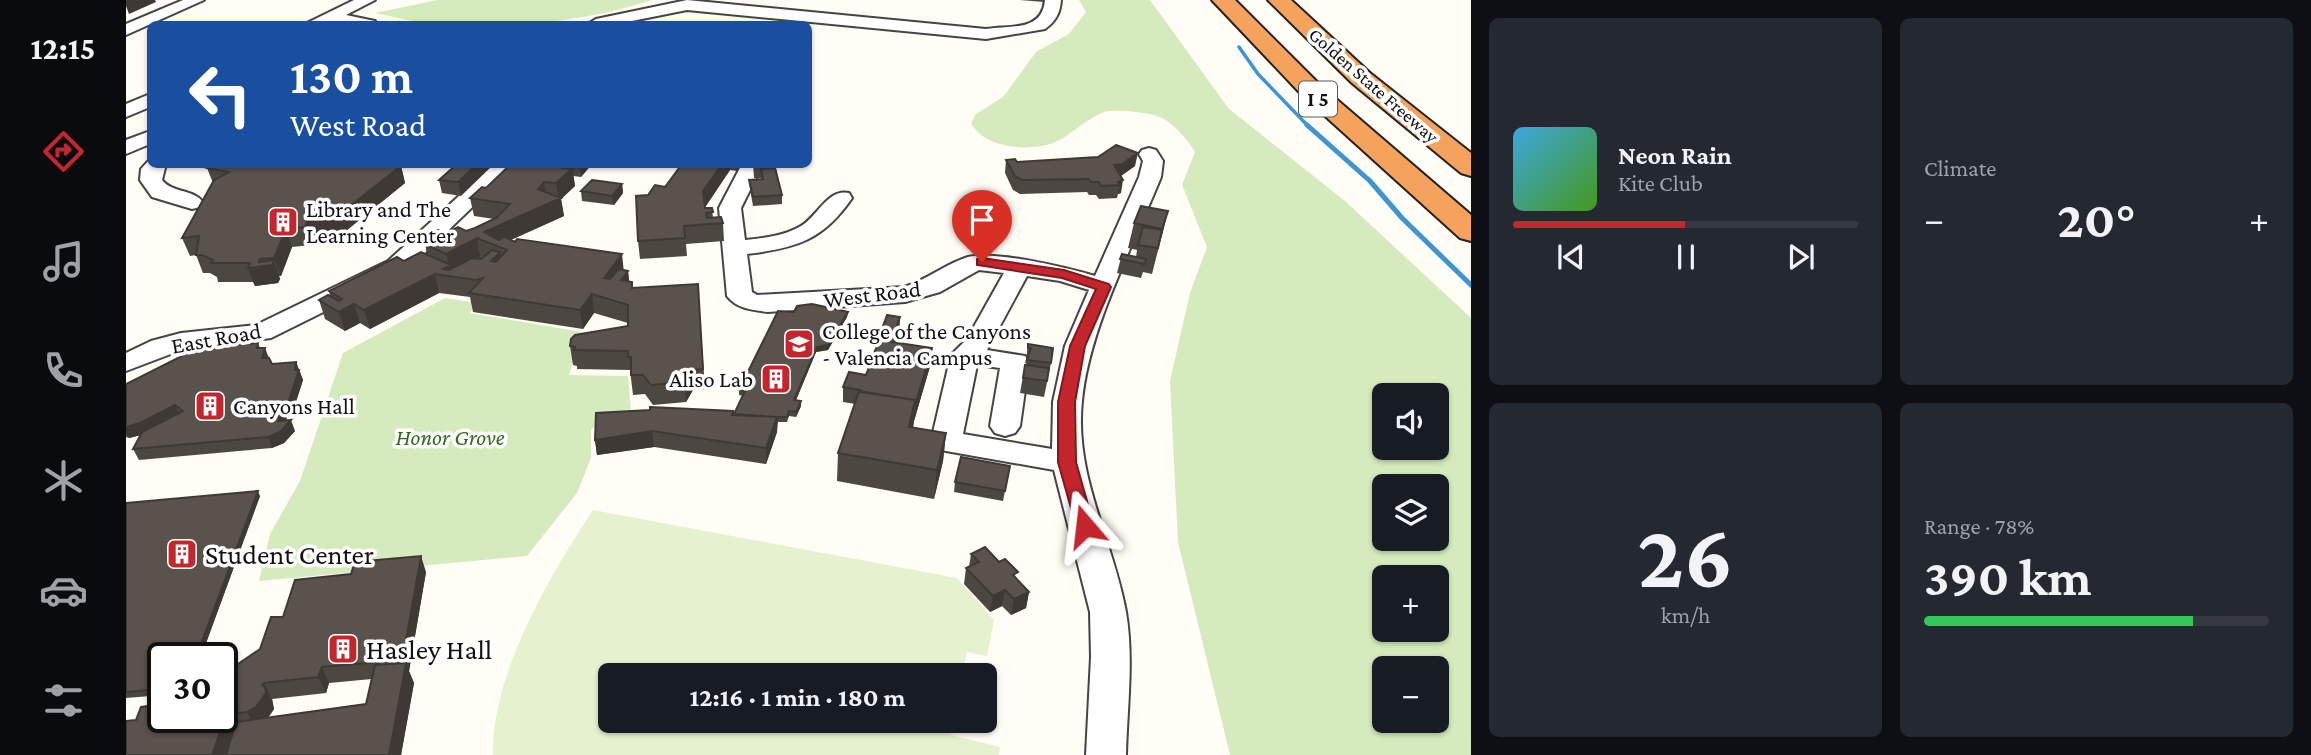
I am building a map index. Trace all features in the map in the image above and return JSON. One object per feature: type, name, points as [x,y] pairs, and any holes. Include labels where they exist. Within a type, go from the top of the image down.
[{"type":"highway","name":"Golden State Freeway","points":[[1223,0],[1268,50],[1320,100],[1471,231]]},
{"type":"highway","name":"Golden State Freeway","points":[[1279,0],[1361,78],[1471,167]]},
{"type":"street","points":[[126,30],[196,0]]},
{"type":"street","points":[[320,21],[367,0]]},
{"type":"street","points":[[610,21],[687,5],[986,34],[1034,29],[1049,17],[1053,0]]},
{"type":"street","points":[[329,17],[352,21]]},
{"type":"street","points":[[126,111],[147,101]]},
{"type":"street","points":[[126,148],[147,138]]},
{"type":"street","points":[[1107,755],[1110,657],[1108,612],[1067,462],[1065,427],[1071,372],[1078,346],[1150,177],[1153,161],[1149,154]]},
{"type":"street","points":[[153,168],[151,180],[160,192],[192,202]]},
{"type":"street","name":"East Road","points":[[126,363],[181,341],[261,332],[382,274],[408,257],[503,168]]},
{"type":"street","points":[[751,168],[730,208],[735,248],[793,239],[829,218],[841,198]]},
{"type":"street","name":"West Road","points":[[735,248],[740,296],[751,302],[768,304],[905,294],[931,287],[973,263],[1020,266],[1064,274],[1104,287]]},
{"type":"street","points":[[1020,266],[978,344],[965,355],[946,441],[1067,462]]},
{"type":"street","points":[[965,355],[1015,362],[1004,426]]},
{"type":"green space","points":[[437,0],[652,0],[600,14],[556,21],[415,21],[375,13]]},
{"type":"green space","points":[[1079,0],[1150,0],[1229,109],[1345,201],[1471,318],[1471,755],[1230,755],[1178,542],[1170,381],[1190,293],[1207,247],[1182,185],[1195,152],[1184,136],[1168,122],[1140,112],[1102,113],[1060,140],[1032,147],[996,143],[977,131],[971,123],[976,114],[1003,97],[1036,52],[1069,34],[1086,12]]},
{"type":"green space","name":"Honor Grove","points":[[445,298],[477,303],[470,313],[582,332],[569,375],[628,376],[631,412],[603,417],[591,430],[591,458],[577,493],[527,556],[259,581],[270,534],[300,481],[343,353]]},
{"type":"green space","points":[[593,510],[957,578],[994,620],[987,656],[967,652],[965,663],[598,663],[598,733],[951,733],[1000,747],[999,755],[493,755],[495,724],[512,659],[559,564]]},
{"type":"building","points":[[1116,145],[1138,153],[1122,164],[1114,165],[1123,180],[1118,182],[1120,185],[1101,186],[1099,182],[1091,182],[1089,179],[1022,180],[1015,176],[1006,160],[1015,159],[1017,162],[1098,157]]},
{"type":"building","name":"Library and The Learning Center","points":[[207,168],[398,168],[342,212],[309,216],[305,227],[286,229],[274,258],[260,259],[259,262],[274,260],[272,265],[248,268],[250,263],[211,263],[213,260],[196,255],[199,236],[182,238],[214,180],[229,172]]},
{"type":"building","points":[[452,168],[473,168],[458,182],[439,180]]},
{"type":"building","points":[[507,168],[572,169],[556,183],[544,182],[538,189],[561,198],[484,232],[499,240],[505,237],[515,242],[517,239],[622,254],[604,278],[610,279],[619,269],[628,271],[621,280],[632,282],[632,288],[698,284],[703,369],[692,370],[685,382],[651,385],[643,375],[631,375],[631,357],[628,357],[628,351],[574,350],[575,347],[570,346],[575,335],[628,326],[628,305],[592,294],[580,310],[469,293],[483,278],[476,280],[435,274],[364,310],[354,304],[339,312],[319,300],[328,295],[339,301],[342,299],[329,291],[397,257],[404,261],[421,252],[451,265],[443,269],[449,270],[472,258],[481,259],[492,250],[500,252],[491,261],[496,262],[507,250],[477,238],[446,254],[424,244],[431,241],[424,237],[438,230],[446,233],[458,227],[466,231],[496,218],[510,204],[470,198],[482,187],[486,188]]},
{"type":"building","points":[[679,168],[719,168],[703,191],[705,208],[712,208],[713,212],[706,213],[707,218],[721,217],[723,223],[684,226],[685,238],[638,241],[636,196],[648,195],[655,185],[665,187]]},
{"type":"building","points":[[775,168],[782,195],[753,197],[749,180],[763,179],[761,169]]},
{"type":"building","points":[[592,180],[622,184],[612,196],[581,191]]},
{"type":"building","points":[[1141,206],[1168,211],[1162,229],[1134,223]]},
{"type":"building","points":[[1143,227],[1162,230],[1158,248],[1138,245]]},
{"type":"building","points":[[1122,254],[1146,259],[1145,264],[1120,259]]},
{"type":"building","name":"Aliso Lab","points":[[812,304],[848,312],[828,345],[817,347],[794,400],[801,401],[796,412],[789,411],[787,417],[777,419],[734,414],[745,391],[739,390],[778,311],[794,312],[797,306]]},
{"type":"building","points":[[887,315],[900,317],[895,331],[882,329]]},
{"type":"building","points":[[879,340],[932,348],[915,405],[915,400],[843,387],[849,372],[866,375]]},
{"type":"building","name":"Canyons Hall","points":[[258,343],[257,348],[265,348],[262,358],[269,358],[272,364],[296,362],[295,370],[299,370],[287,406],[283,407],[278,421],[291,420],[280,432],[268,437],[133,449],[142,432],[183,411],[175,405],[126,427],[126,384],[190,352],[193,348]]},
{"type":"building","points":[[1028,344],[1053,348],[1051,363],[1027,360],[1031,348],[1028,348]]},
{"type":"building","points":[[1025,365],[1049,368],[1047,381],[1023,378]]},
{"type":"building","points":[[859,391],[915,400],[909,427],[946,433],[937,470],[838,453]]},
{"type":"building","points":[[650,407],[733,411],[732,415],[777,417],[766,448],[652,431],[595,440],[596,413],[650,410]]},
{"type":"building","points":[[961,457],[1010,466],[1005,491],[955,482]]},
{"type":"building","name":"Student Center","points":[[258,491],[202,642],[147,642],[147,690],[126,692],[126,503]]},
{"type":"building","points":[[985,547],[999,562],[1005,559],[1018,572],[1013,575],[1029,592],[1014,599],[1005,590],[993,596],[966,568],[979,562],[971,554]]},
{"type":"building","name":"Hasley Hall","points":[[421,556],[402,663],[378,665],[379,662],[322,667],[318,677],[264,683],[262,685],[266,693],[256,707],[247,712],[238,713],[238,664],[260,649],[271,617],[283,617],[295,580],[351,574],[355,562]]},
{"type":"building","points":[[406,663],[389,755],[226,755],[233,733],[238,733],[238,722],[366,704],[375,665]]},
{"type":"building","name":"Hasley Hall","points":[[147,706],[147,733],[220,733],[212,755],[126,755],[126,721],[136,720],[141,707]]},
{"type":"waterway","points":[[1239,47],[1258,74],[1308,125]]},
{"type":"waterway","points":[[1308,125],[1370,181],[1402,218],[1471,285]]},
{"type":"place","name":"Library and The Learning Center","points":[[283,222]]},
{"type":"place","name":"College of the Canyons - Valencia Campus","points":[[799,344]]},
{"type":"place","name":"Aliso Lab","points":[[776,379]]},
{"type":"place","name":"Canyons Hall","points":[[210,406]]},
{"type":"place","name":"Student Center","points":[[182,554]]},
{"type":"place","name":"Hasley Hall","points":[[343,649]]},
{"type":"route","points":[[982,262],[1064,274],[1104,287],[1078,346],[1067,402],[1067,462],[1085,526]]}]
